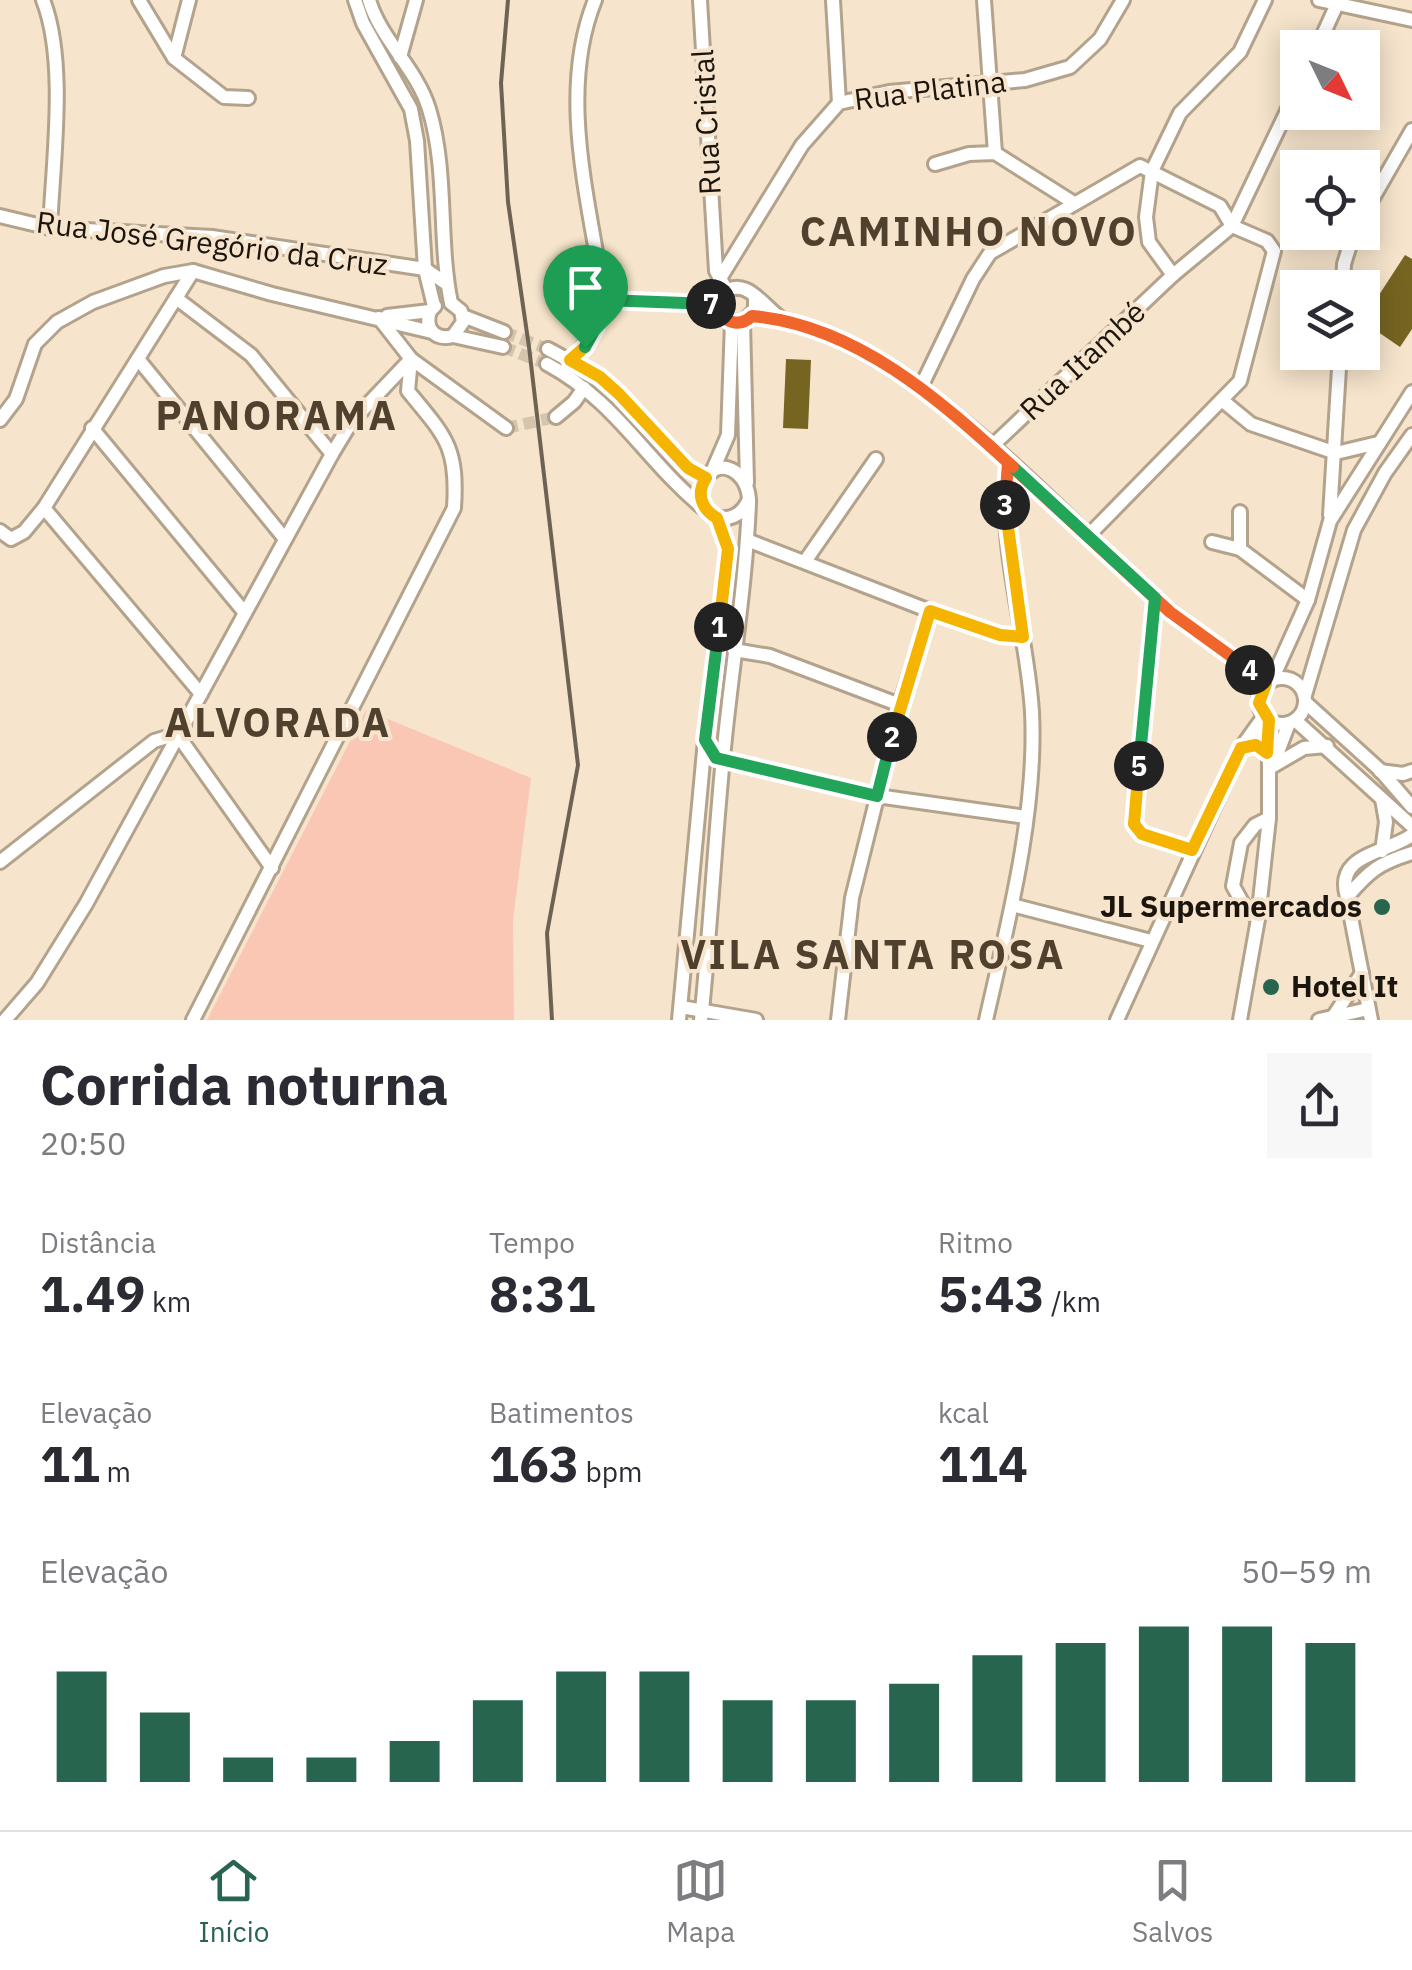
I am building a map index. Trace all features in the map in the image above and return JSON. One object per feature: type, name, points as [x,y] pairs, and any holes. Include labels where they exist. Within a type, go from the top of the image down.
[{"type":"street","points":[[43,0],[50,18],[56,74],[50,228]]},
{"type":"street","points":[[139,0],[174,58],[224,97],[248,98]]},
{"type":"street","points":[[174,58],[190,0]]},
{"type":"street","points":[[355,0],[363,23],[411,109],[417,141],[424,270],[432,308],[427,322],[432,332]]},
{"type":"street","points":[[0,420],[16,400],[35,344],[57,322],[138,283],[193,272],[432,332],[442,338],[504,340],[463,316],[451,303],[436,138],[428,106],[374,18],[369,0]]},
{"type":"street","points":[[400,57],[416,0]]},
{"type":"street","points":[[570,360],[585,347],[604,300],[575,102],[580,54],[595,0]]},
{"type":"street","name":"Rua Cristal","points":[[700,0],[715,244],[723,285]]},
{"type":"street","points":[[832,0],[838,102]]},
{"type":"street","points":[[984,0],[996,153]]},
{"type":"street","name":"Rua Platina","points":[[723,285],[728,264],[802,145],[838,102],[889,92],[1026,80],[1070,67],[1100,39],[1122,0]]},
{"type":"street","points":[[1173,275],[1149,242],[1146,217],[1152,170],[1180,113],[1240,52],[1266,0]]},
{"type":"street","points":[[1319,0],[1412,20]]},
{"type":"street","points":[[1325,30],[1337,4]]},
{"type":"street","points":[[1232,226],[1280,126]]},
{"type":"street","points":[[1380,186],[1412,130]]},
{"type":"street","points":[[934,164],[969,154],[996,153],[1074,203]]},
{"type":"street","points":[[920,389],[973,279],[990,253],[1140,166],[1220,206],[1232,226],[1267,241],[1274,251],[1240,381],[1089,536]]},
{"type":"street","name":"Rua José Gregório da Cruz","points":[[0,216],[50,228],[212,238],[424,270]]},
{"type":"street","name":"Rua Itambé","points":[[992,446],[1173,275],[1232,226]]},
{"type":"street","name":"Rua Cristal","points":[[715,244],[728,264]]},
{"type":"street","points":[[728,264],[755,299],[780,318]]},
{"type":"street","points":[[424,270],[447,284]]},
{"type":"street","points":[[0,531],[11,540],[24,532],[44,508],[193,272]]},
{"type":"street","points":[[744,287],[723,285],[719,305],[722,316],[742,320],[780,318],[804,324],[863,350],[920,389],[992,446],[1155,598],[1269,682],[1288,678],[1301,688],[1305,699],[1380,770],[1412,807]]},
{"type":"street","points":[[176,298],[250,355],[332,454]]},
{"type":"street","points":[[755,299],[742,320],[728,435],[700,492],[700,500],[713,516],[728,549],[705,740],[680,1014],[756,1020]]},
{"type":"street","points":[[604,300],[719,305]]},
{"type":"street","points":[[378,318],[451,303]]},
{"type":"street","points":[[453,336],[462,328],[463,316]]},
{"type":"street","points":[[378,318],[411,359],[506,428]]},
{"type":"street","points":[[702,1015],[723,759],[748,540],[742,320]]},
{"type":"street","points":[[548,350],[600,377],[688,468],[709,475],[720,469],[736,471],[747,482]]},
{"type":"street","points":[[138,359],[286,539]]},
{"type":"street","points":[[5,1020],[36,983],[86,904],[332,454],[352,422],[411,359]]},
{"type":"street","points":[[193,1020],[454,508],[456,473],[452,451],[408,391],[411,359]]},
{"type":"street","points":[[547,364],[607,405],[690,497],[713,516],[725,519],[741,513],[749,499]]},
{"type":"street","points":[[1240,1020],[1258,918],[1269,818],[1267,718],[1259,703],[1308,600],[1330,521],[1339,370]]},
{"type":"street","points":[[556,416],[584,388]]},
{"type":"street","points":[[1330,521],[1412,392]]},
{"type":"street","points":[[1222,401],[1251,424],[1336,453],[1378,443]]},
{"type":"street","points":[[92,428],[246,613]]},
{"type":"street","points":[[1269,765],[1305,699],[1354,530],[1412,435]]},
{"type":"street","points":[[806,560],[876,459]]},
{"type":"street","points":[[986,1020],[1012,905],[1026,817],[1032,714],[1006,528],[1008,463]]},
{"type":"street","points":[[44,508],[202,694]]},
{"type":"street","points":[[1240,512],[1240,549]]},
{"type":"street","points":[[748,540],[930,611],[1000,635],[1023,637]]},
{"type":"street","points":[[1212,542],[1240,549],[1308,600]]},
{"type":"street","points":[[1155,598],[1134,824],[1142,834],[1192,850]]},
{"type":"street","points":[[838,1020],[852,898],[900,705],[930,611]]},
{"type":"street","points":[[734,650],[770,656],[900,705]]},
{"type":"street","points":[[1267,718],[1292,722],[1327,746],[1412,826]]},
{"type":"street","points":[[1120,1020],[1151,941],[1241,748],[1267,718]]},
{"type":"street","points":[[176,734],[272,868]]},
{"type":"street","points":[[0,862],[154,741],[176,734]]},
{"type":"street","points":[[705,740],[712,754],[723,759],[877,796],[1026,817]]},
{"type":"street","points":[[1241,748],[1256,745],[1269,765]]},
{"type":"street","points":[[1269,765],[1304,748],[1327,746]]},
{"type":"street","points":[[1380,770],[1403,774],[1412,771]]},
{"type":"street","points":[[1382,799],[1386,822],[1382,851]]},
{"type":"street","points":[[1258,918],[1243,904],[1233,886],[1241,844],[1255,825],[1269,818]]},
{"type":"street","points":[[1326,1019],[1370,1014],[1343,884],[1346,871],[1357,860],[1412,835]]},
{"type":"street","points":[[1347,897],[1369,871],[1412,853]]},
{"type":"street","points":[[1012,905],[1151,941]]},
{"type":"street","points":[[1326,1019],[1362,972]]},
{"type":"shaded area","points":[[366,710],[531,778],[513,920],[514,1020],[207,1020]]},
{"type":"building","points":[[1405,255],[1412,259],[1412,329],[1400,347],[1380,333],[1380,293]]},
{"type":"building","points":[[786,359],[811,360],[808,429],[783,428]]},
{"type":"tunnel","points":[[504,332],[548,349]]},
{"type":"tunnel","points":[[503,347],[547,364]]},
{"type":"tunnel","points":[[506,428],[556,417]]},
{"type":"railway","points":[[508,0],[501,83],[508,202],[578,765],[547,933],[552,1020]]},
{"type":"place","name":"JL Supermercados","points":[[1382,907]]},
{"type":"place","name":"Hotel It","points":[[1271,987]]},
{"type":"district","name":"CAMINHO NOVO","points":[[969,232]]},
{"type":"district","name":"PANORAMA","points":[[277,416]]},
{"type":"district","name":"ALVORADA","points":[[278,723]]},
{"type":"district","name":"VILA SANTA ROSA","points":[[873,955]]},
{"type":"route","points":[[585,347],[570,360],[600,377],[688,468],[706,478],[701,484],[700,500],[717,518],[728,549],[705,740],[716,758],[877,796],[930,611],[1000,635],[1023,637],[1006,528],[1008,463],[1089,536],[1170,612],[1266,684],[1259,703],[1269,720],[1267,753],[1256,745],[1241,748],[1192,850],[1142,834],[1134,824],[1155,598],[1008,463],[992,446],[946,406],[863,350],[804,324],[780,318],[752,316],[738,324],[726,320],[719,305],[604,300],[585,347]]}]
